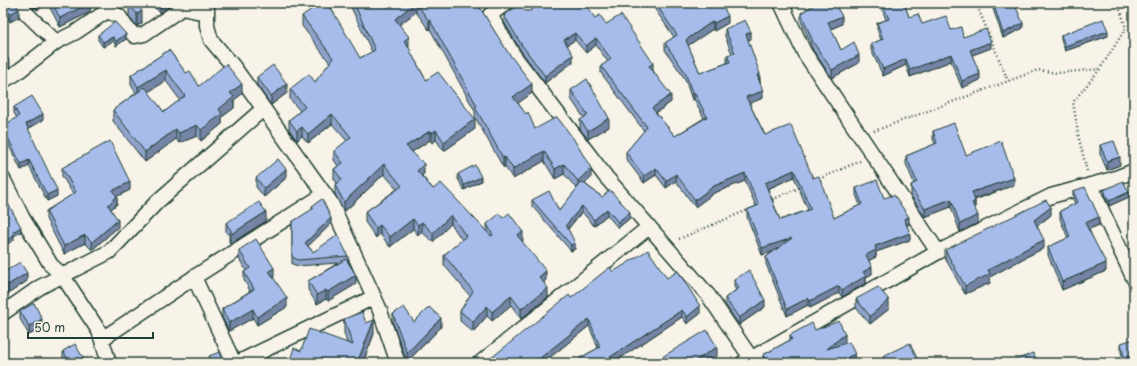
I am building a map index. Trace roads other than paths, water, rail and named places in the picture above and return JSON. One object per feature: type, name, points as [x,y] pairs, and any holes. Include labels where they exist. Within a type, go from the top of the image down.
[{"type":"street","points":[[20,3],[26,13],[56,42]]},
{"type":"street","points":[[506,3],[490,15],[508,46],[606,177],[708,295],[747,360],[938,252],[1051,196],[1113,179],[1134,171]]},
{"type":"street","points":[[522,3],[528,10],[537,3]]},
{"type":"street","points":[[781,3],[804,52],[938,252]]},
{"type":"street","points":[[3,81],[15,74],[56,42],[76,32],[107,11],[119,16],[126,27],[135,36],[144,34],[180,5],[207,8],[207,26],[211,40],[233,66],[331,203],[379,308],[398,363]]},
{"type":"street","points":[[3,313],[40,286],[109,252],[158,201],[263,109]]},
{"type":"street","points":[[3,178],[22,217],[51,265],[62,275],[100,331],[109,363]]},
{"type":"street","points":[[1090,185],[1134,279]]},
{"type":"street","points":[[102,340],[194,277],[325,194]]},
{"type":"street","points":[[480,363],[649,227]]},
{"type":"street","points":[[194,277],[235,363],[374,297]]}]
